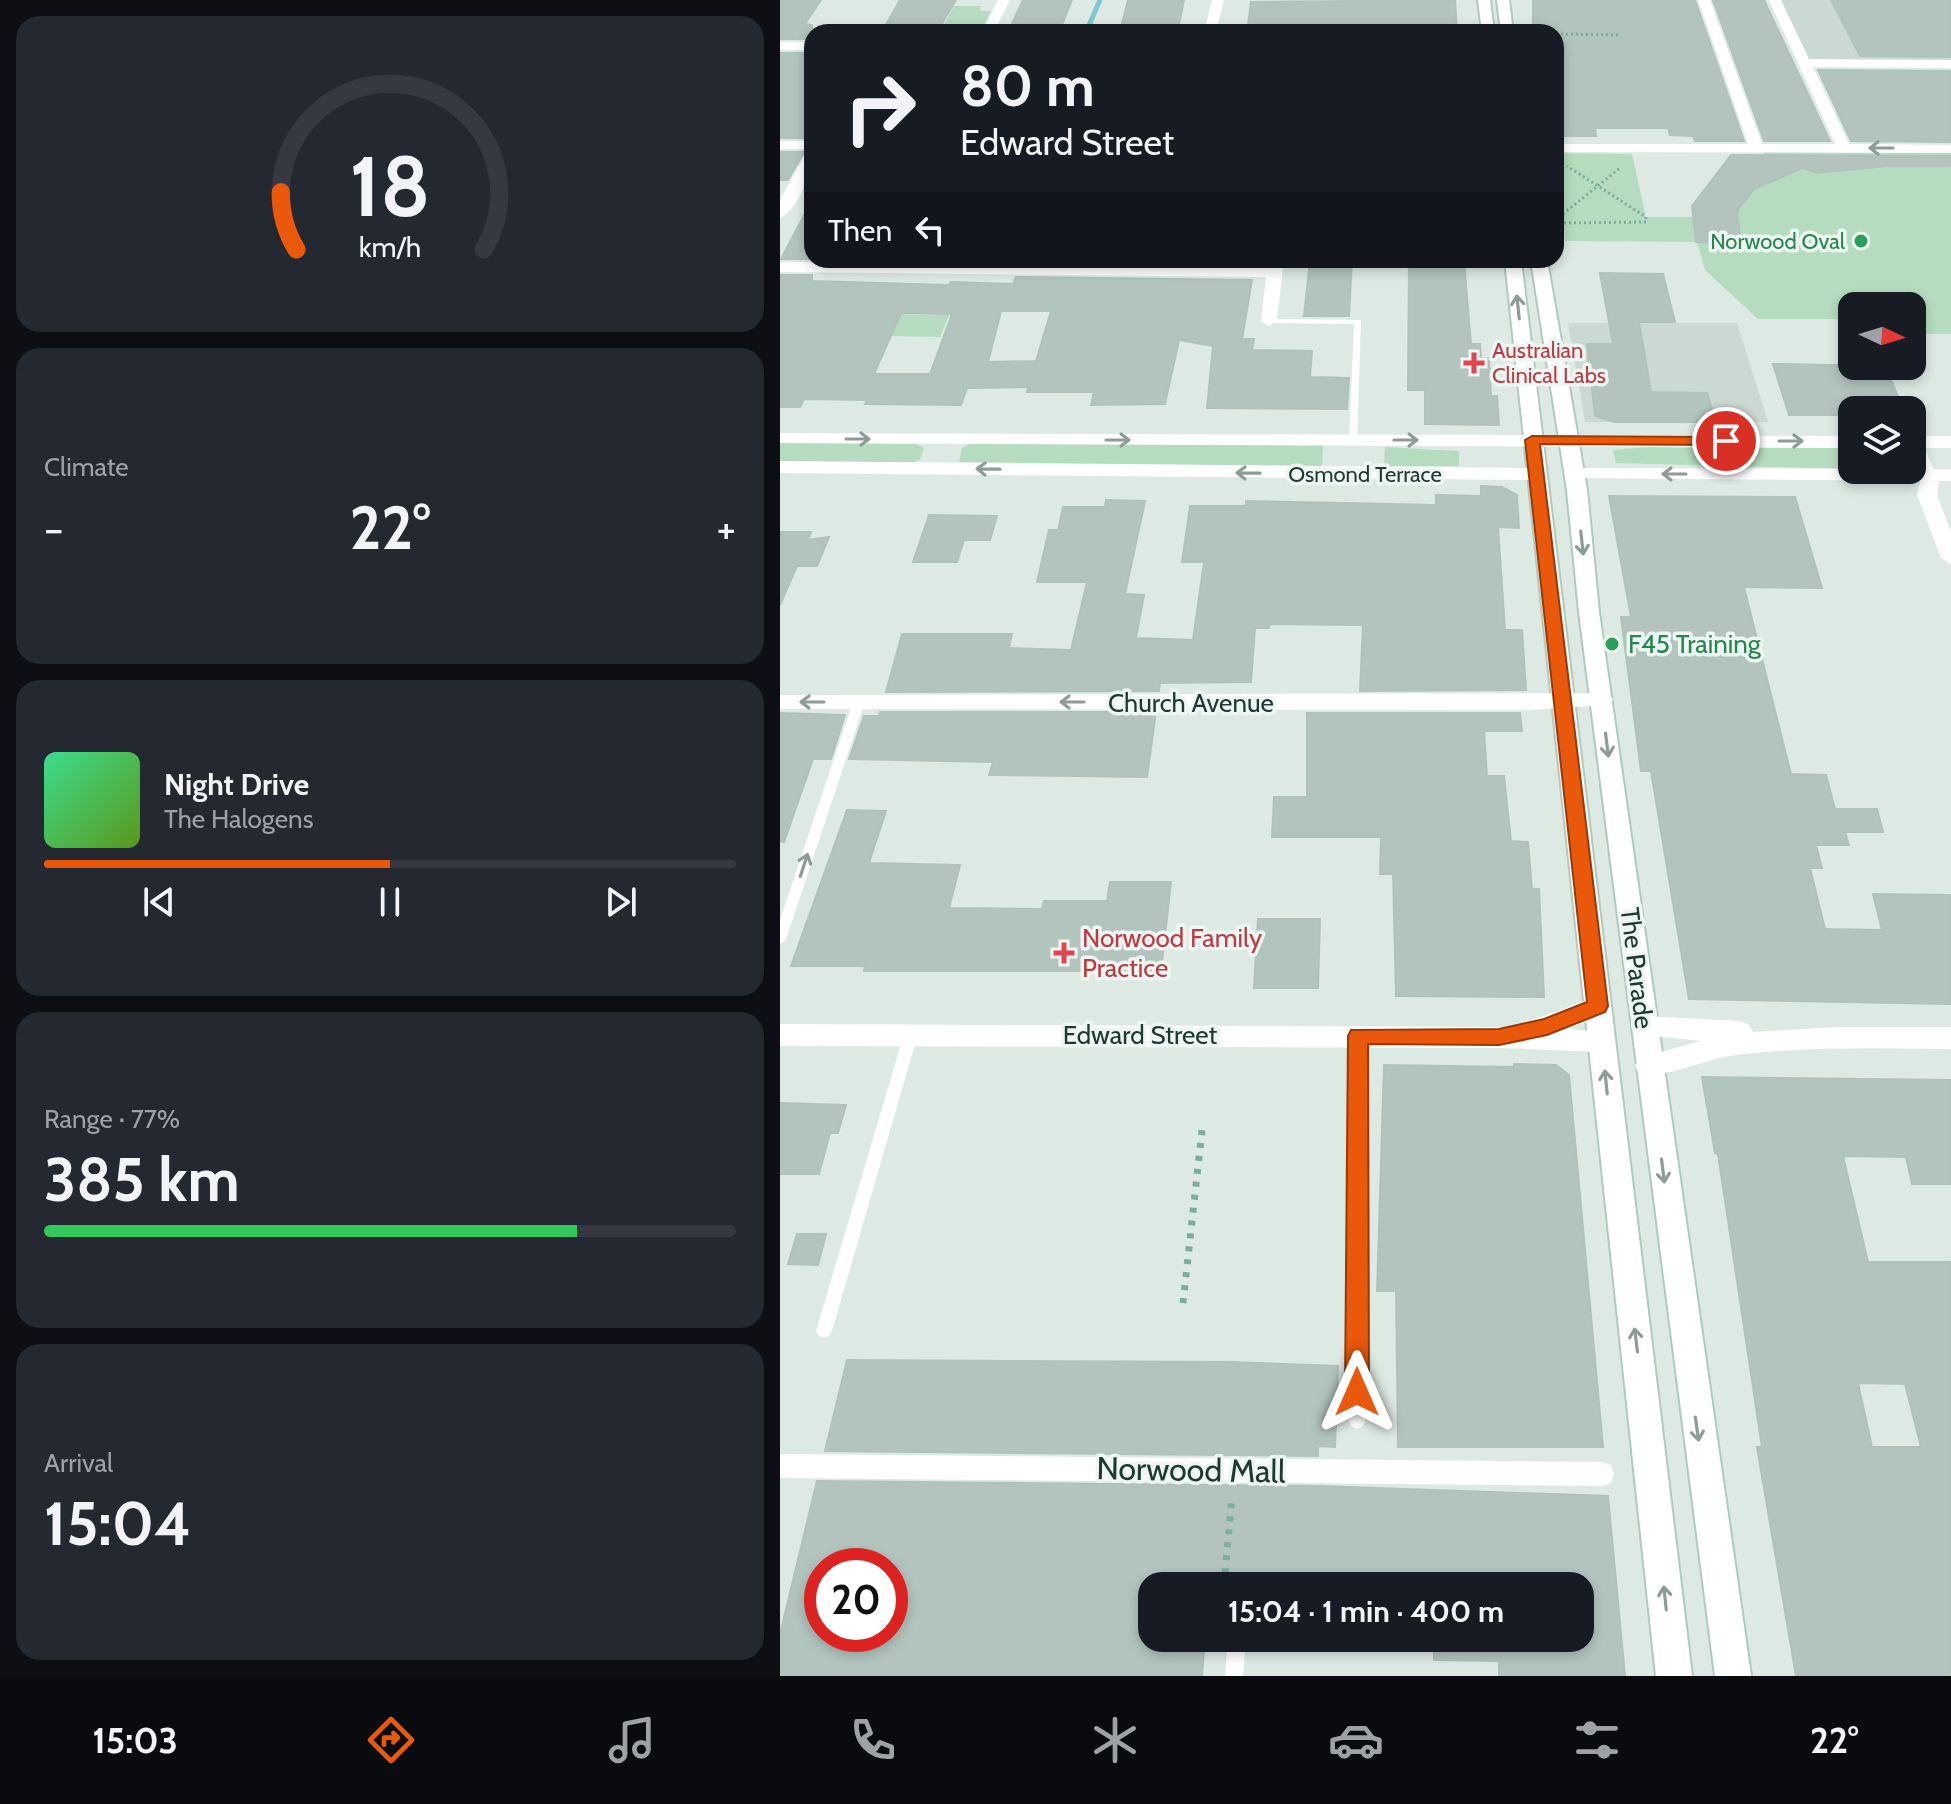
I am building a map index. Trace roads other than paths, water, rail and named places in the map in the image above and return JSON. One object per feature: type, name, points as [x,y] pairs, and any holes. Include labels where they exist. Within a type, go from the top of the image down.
[{"type":"street","points":[[992,24],[1004,0]]},
{"type":"street","points":[[1212,24],[1218,0]]},
{"type":"street","points":[[1484,0],[1487,24]]},
{"type":"street","points":[[1503,0],[1506,24]]},
{"type":"street","points":[[1704,0],[1757,149]]},
{"type":"street","points":[[1775,0],[1844,148]]},
{"type":"street","points":[[780,46],[804,46]]},
{"type":"street","points":[[1804,63],[1951,64]]},
{"type":"street","points":[[780,145],[804,145]]},
{"type":"street","points":[[1564,148],[1951,149]]},
{"type":"street","points":[[780,213],[804,170]]},
{"type":"street","points":[[780,267],[804,267]]},
{"type":"street","points":[[1269,321],[1275,268]]},
{"type":"street","name":"The Parade","points":[[1513,268],[1674,1676]]},
{"type":"street","name":"The Parade","points":[[1540,268],[1574,474],[1649,1066],[1733,1676]]},
{"type":"street","name":"Osmond Terrace","points":[[780,438],[1838,442]]},
{"type":"street","points":[[936,469],[945,440]]},
{"type":"street","points":[[1926,442],[1951,442]]},
{"type":"street","name":"Osmond Terrace","points":[[780,467],[1941,475]]},
{"type":"street","points":[[1941,475],[1927,495],[1951,558]]},
{"type":"street","name":"Church Avenue","points":[[780,702],[1602,700]]},
{"type":"street","name":"Edward Street","points":[[1499,1037],[1547,1027],[1598,1006]]},
{"type":"street","points":[[1601,1041],[1644,1027],[1735,1031],[1769,1038]]},
{"type":"street","name":"Edward Street","points":[[780,1035],[1499,1037],[1601,1041]]},
{"type":"street","points":[[1649,1066],[1707,1047],[1769,1038],[1951,1038]]},
{"type":"street","name":"Norwood Mall","points":[[780,1466],[1602,1474]]},
{"type":"lane","points":[[1269,321],[1358,322],[1354,440]]},
{"type":"lane","points":[[1926,456],[1941,475]]},
{"type":"lane","points":[[780,939],[859,702]]},
{"type":"lane","points":[[824,1331],[911,1034]]},
{"type":"lane","points":[[1357,1421],[1358,1036]]},
{"type":"lane","points":[[1234,1676],[1236,1652]]},
{"type":"waterway","points":[[1090,24],[1100,0]]},
{"type":"place","name":"Norwood Oval","points":[[1861,241]]},
{"type":"place","name":"Australian Clinical Labs","points":[[1474,363]]},
{"type":"place","name":"F45 Training","points":[[1612,644]]},
{"type":"place","name":"Norwood Family Practice","points":[[1064,953]]}]
